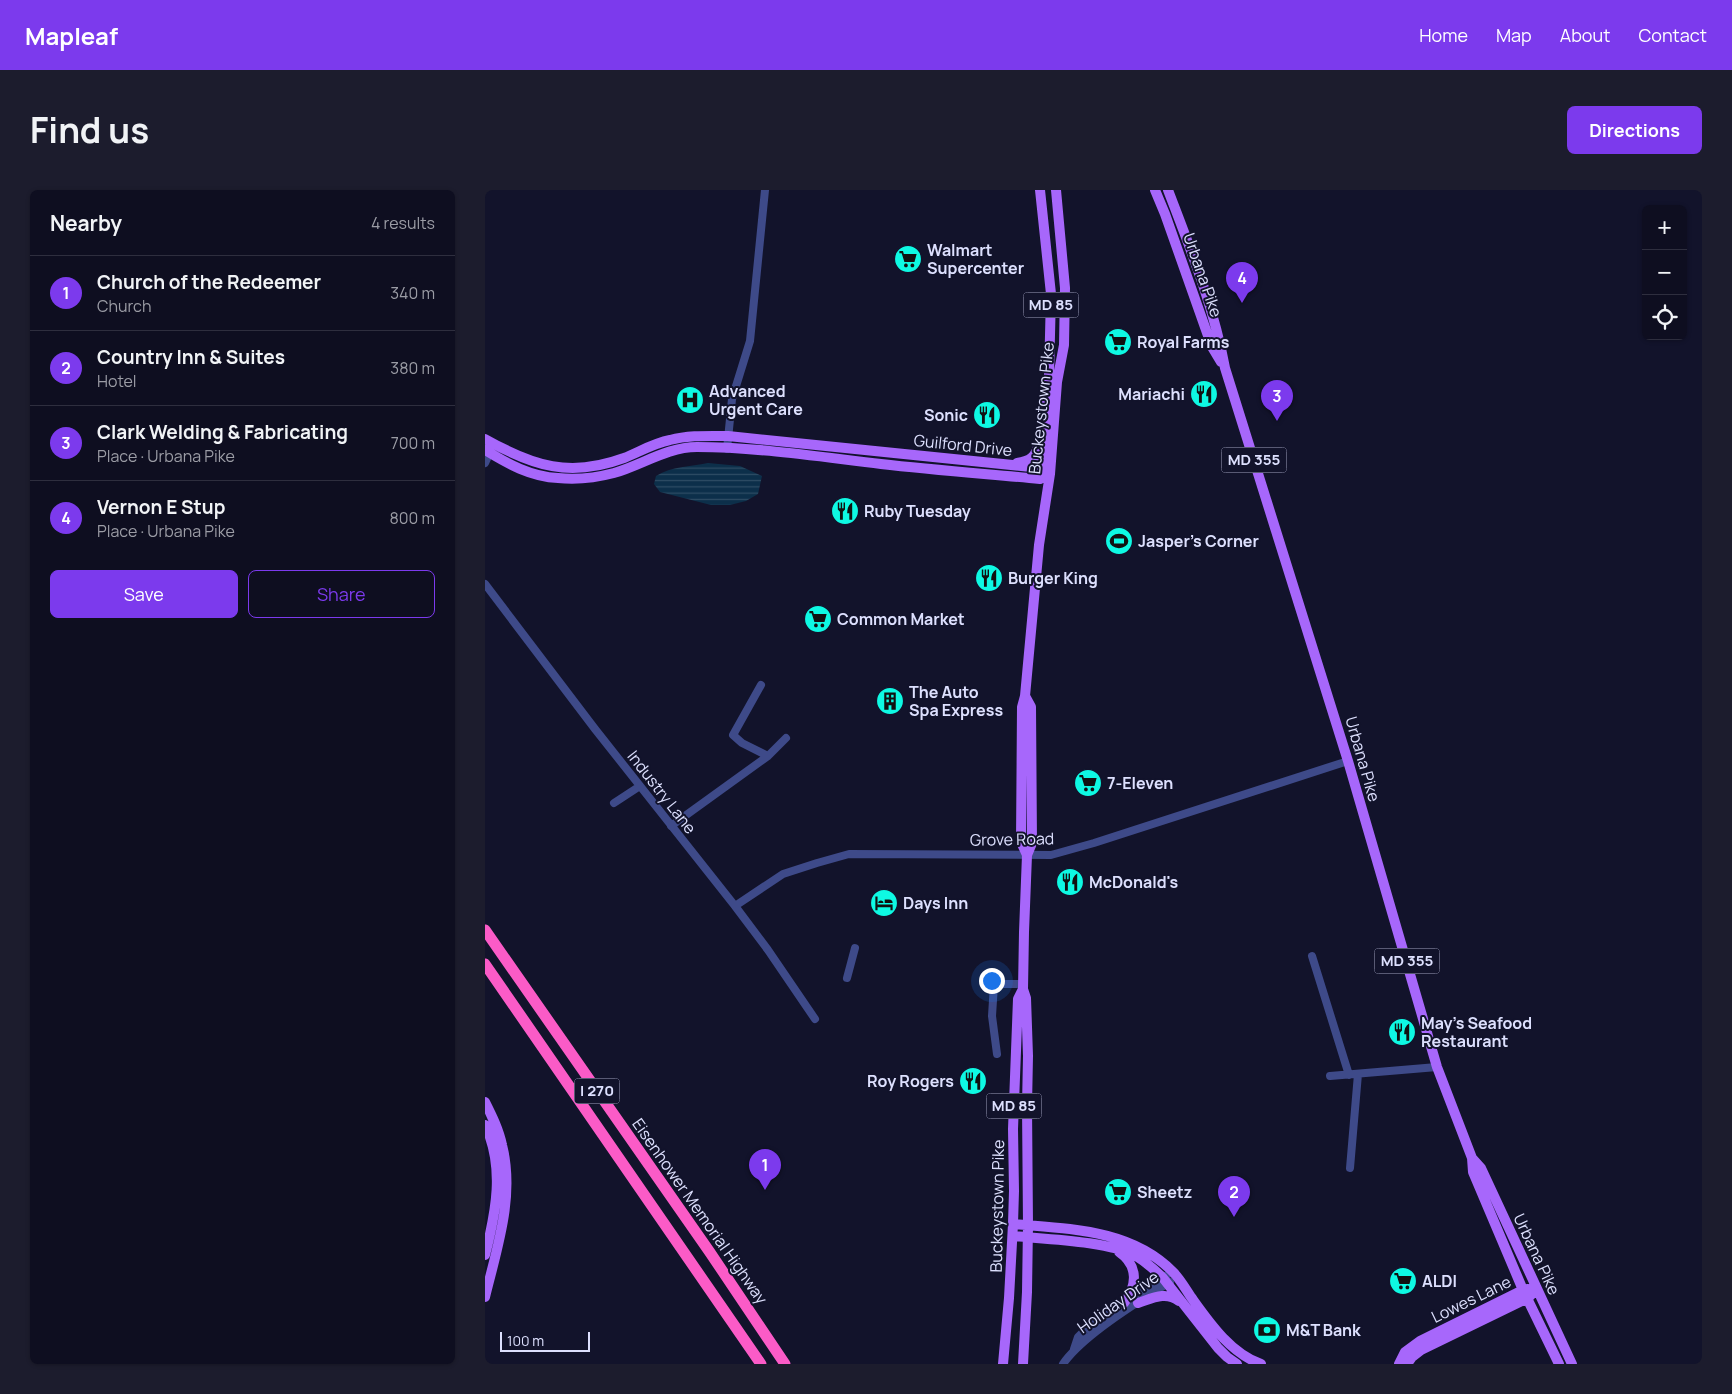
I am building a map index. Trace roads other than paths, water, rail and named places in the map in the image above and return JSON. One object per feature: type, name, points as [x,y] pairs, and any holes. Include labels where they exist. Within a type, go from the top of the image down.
[{"type":"highway","name":"Eisenhower Memorial Highway","points":[[485,930],[709,1251],[785,1364]]},
{"type":"highway","name":"I 270","points":[[485,964],[761,1364]]},
{"type":"main road","name":"Buckeystown Pike","points":[[1023,1364],[1028,1238],[1028,1056],[1026,998],[1023,987],[1027,855],[1032,843],[1031,707],[1025,696],[1043,510],[1045,421],[1050,368],[1051,294],[1040,190]]},
{"type":"main road","name":"Buckeystown Pike","points":[[1044,474],[1064,344],[1065,288],[1056,190]]},
{"type":"main road","name":"Urbana Pike","points":[[1155,190],[1212,347],[1225,368]]},
{"type":"main road","name":"Urbana Pike","points":[[1168,190],[1197,266],[1225,368],[1349,761],[1437,1067],[1472,1158],[1473,1172],[1525,1294],[1559,1364]]},
{"type":"main road","points":[[994,464],[1018,463],[1030,460],[1038,450],[1045,421]]},
{"type":"main road","name":"Guilford Drive","points":[[488,446],[529,462],[552,467],[579,468],[604,464],[623,458],[667,440],[695,436],[728,436],[994,464],[1044,474]]},
{"type":"main road","name":"Guilford Drive","points":[[488,446],[503,462],[531,474],[555,478],[579,479],[615,472],[678,449],[698,447],[794,454],[897,466],[1044,474]]},
{"type":"main road","name":"Buckeystown Pike","points":[[1003,1364],[1013,1236],[1013,1122],[1018,999],[1023,987]]},
{"type":"main road","points":[[485,1102],[503,1145],[507,1181],[504,1219],[485,1297]]},
{"type":"main road","points":[[485,1125],[494,1155],[497,1197],[485,1255]]},
{"type":"main road","name":"Urbana Pike","points":[[1472,1158],[1481,1168],[1572,1364]]},
{"type":"main road","points":[[1013,1224],[1073,1230],[1128,1241],[1153,1256],[1175,1275],[1215,1328],[1233,1348],[1245,1357],[1261,1364]]},
{"type":"main road","points":[[1013,1236],[1078,1242],[1135,1255],[1153,1268],[1218,1348],[1237,1364]]},
{"type":"main road","points":[[1114,1249],[1124,1255],[1134,1271],[1135,1280],[1124,1303]]},
{"type":"main road","name":"Lowes Lane","points":[[1407,1364],[1421,1350],[1537,1288]]},
{"type":"main road","name":"Lowes Lane","points":[[1399,1364],[1405,1352],[1419,1341],[1525,1294]]},
{"type":"main road","points":[[1138,1303],[1156,1296],[1168,1295],[1181,1302]]},
{"type":"street","points":[[727,449],[732,399],[749,341],[765,190]]},
{"type":"street","points":[[485,463],[488,446]]},
{"type":"street","name":"Industry Lane","points":[[485,584],[735,906],[768,950],[815,1019]]},
{"type":"street","points":[[761,685],[733,736],[767,756]]},
{"type":"street","points":[[671,826],[767,756],[786,738]]},
{"type":"street","name":"Grove Road","points":[[735,906],[783,874],[849,854],[1051,855],[1349,761]]},
{"type":"street","points":[[614,803],[640,786]]},
{"type":"street","points":[[847,978],[855,948]]},
{"type":"street","points":[[1312,956],[1349,1075]]},
{"type":"street","points":[[997,1054],[992,1016],[994,984],[1023,987]]},
{"type":"street","points":[[1330,1076],[1437,1067]]},
{"type":"street","points":[[1350,1168],[1358,1074]]},
{"type":"street","name":"Holiday Drive","points":[[1063,1364],[1073,1350],[1078,1337],[1085,1330],[1124,1303],[1175,1275]]},
{"type":"street","name":"Holiday Drive","points":[[1073,1350],[1165,1281]]},
{"type":"water","points":[[708,463],[740,466],[762,476],[758,494],[746,501],[730,505],[711,505],[660,492],[654,484],[656,476],[662,473]]},
{"type":"place","name":"Walmart Supercenter","points":[[908,259]]},
{"type":"place","name":"Vernon E Stup","points":[[1242,303]]},
{"type":"place","name":"Royal Farms","points":[[1118,342]]},
{"type":"place","name":"Mariachi","points":[[1204,394]]},
{"type":"place","name":"Advanced Urgent Care","points":[[690,400]]},
{"type":"place","name":"Sonic","points":[[987,415]]},
{"type":"place","name":"Clark Welding & Fabricating","points":[[1277,421]]},
{"type":"place","name":"Ruby Tuesday","points":[[845,511]]},
{"type":"place","name":"Jasper's Corner","points":[[1119,541]]},
{"type":"place","name":"Burger King","points":[[989,578]]},
{"type":"place","name":"Common Market","points":[[818,619]]},
{"type":"place","name":"The Auto Spa Express","points":[[890,701]]},
{"type":"place","name":"7-Eleven","points":[[1088,783]]},
{"type":"place","name":"McDonald's","points":[[1070,882]]},
{"type":"place","name":"Days Inn","points":[[884,903]]},
{"type":"place","name":"May's Seafood Restaurant","points":[[1402,1032]]},
{"type":"place","name":"Roy Rogers","points":[[973,1081]]},
{"type":"place","name":"Church of the Redeemer","points":[[765,1190]]},
{"type":"place","name":"Sheetz","points":[[1118,1192]]},
{"type":"place","name":"Country Inn & Suites","points":[[1234,1217]]},
{"type":"place","name":"ALDI","points":[[1403,1281]]},
{"type":"place","name":"M&T Bank","points":[[1267,1330]]}]
